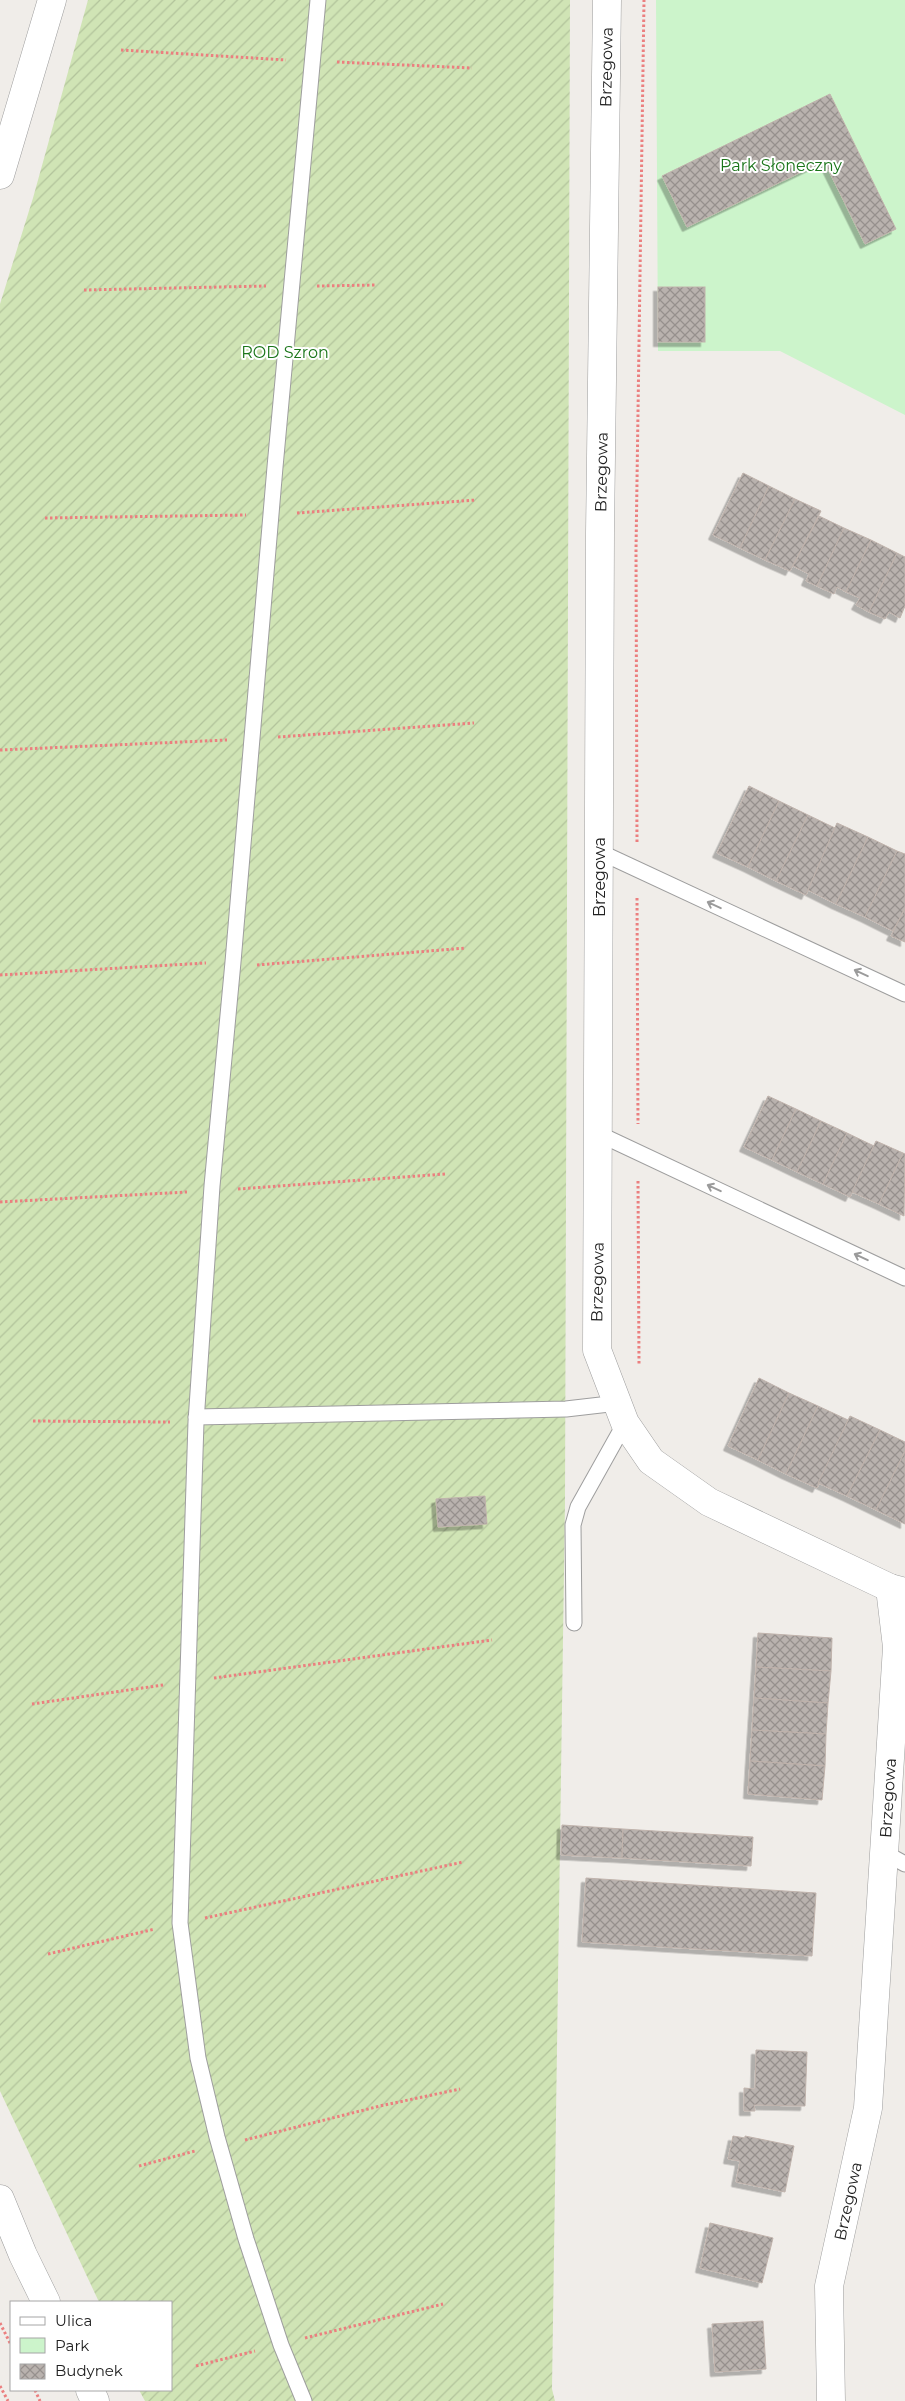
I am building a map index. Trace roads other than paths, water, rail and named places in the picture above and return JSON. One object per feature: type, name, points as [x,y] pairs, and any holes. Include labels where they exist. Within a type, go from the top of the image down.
[{"type":"street","points":[[0,175],[52,0]]},
{"type":"street","name":"Brzegowa","points":[[607,0],[600,533],[599,1134],[596,1350],[621,1413],[651,1461],[709,1502],[898,1590],[895,1859],[868,2108],[829,2286],[830,2401]]},
{"type":"street","points":[[0,2199],[23,2255],[46,2301]]},
{"type":"lane","points":[[304,2401],[280,2344],[246,2239],[220,2145],[198,2058],[180,1923],[196,1420],[212,1191],[318,0]]},
{"type":"lane","points":[[600,852],[905,994]]},
{"type":"lane","points":[[599,1134],[905,1278]]},
{"type":"lane","points":[[196,1420],[566,1409],[621,1413],[578,1507],[573,1525],[574,1623]]},
{"type":"park label","name":"Park Słoneczny","points":[[781,165]]},
{"type":"park label","name":"ROD Szron","points":[[285,352]]}]
